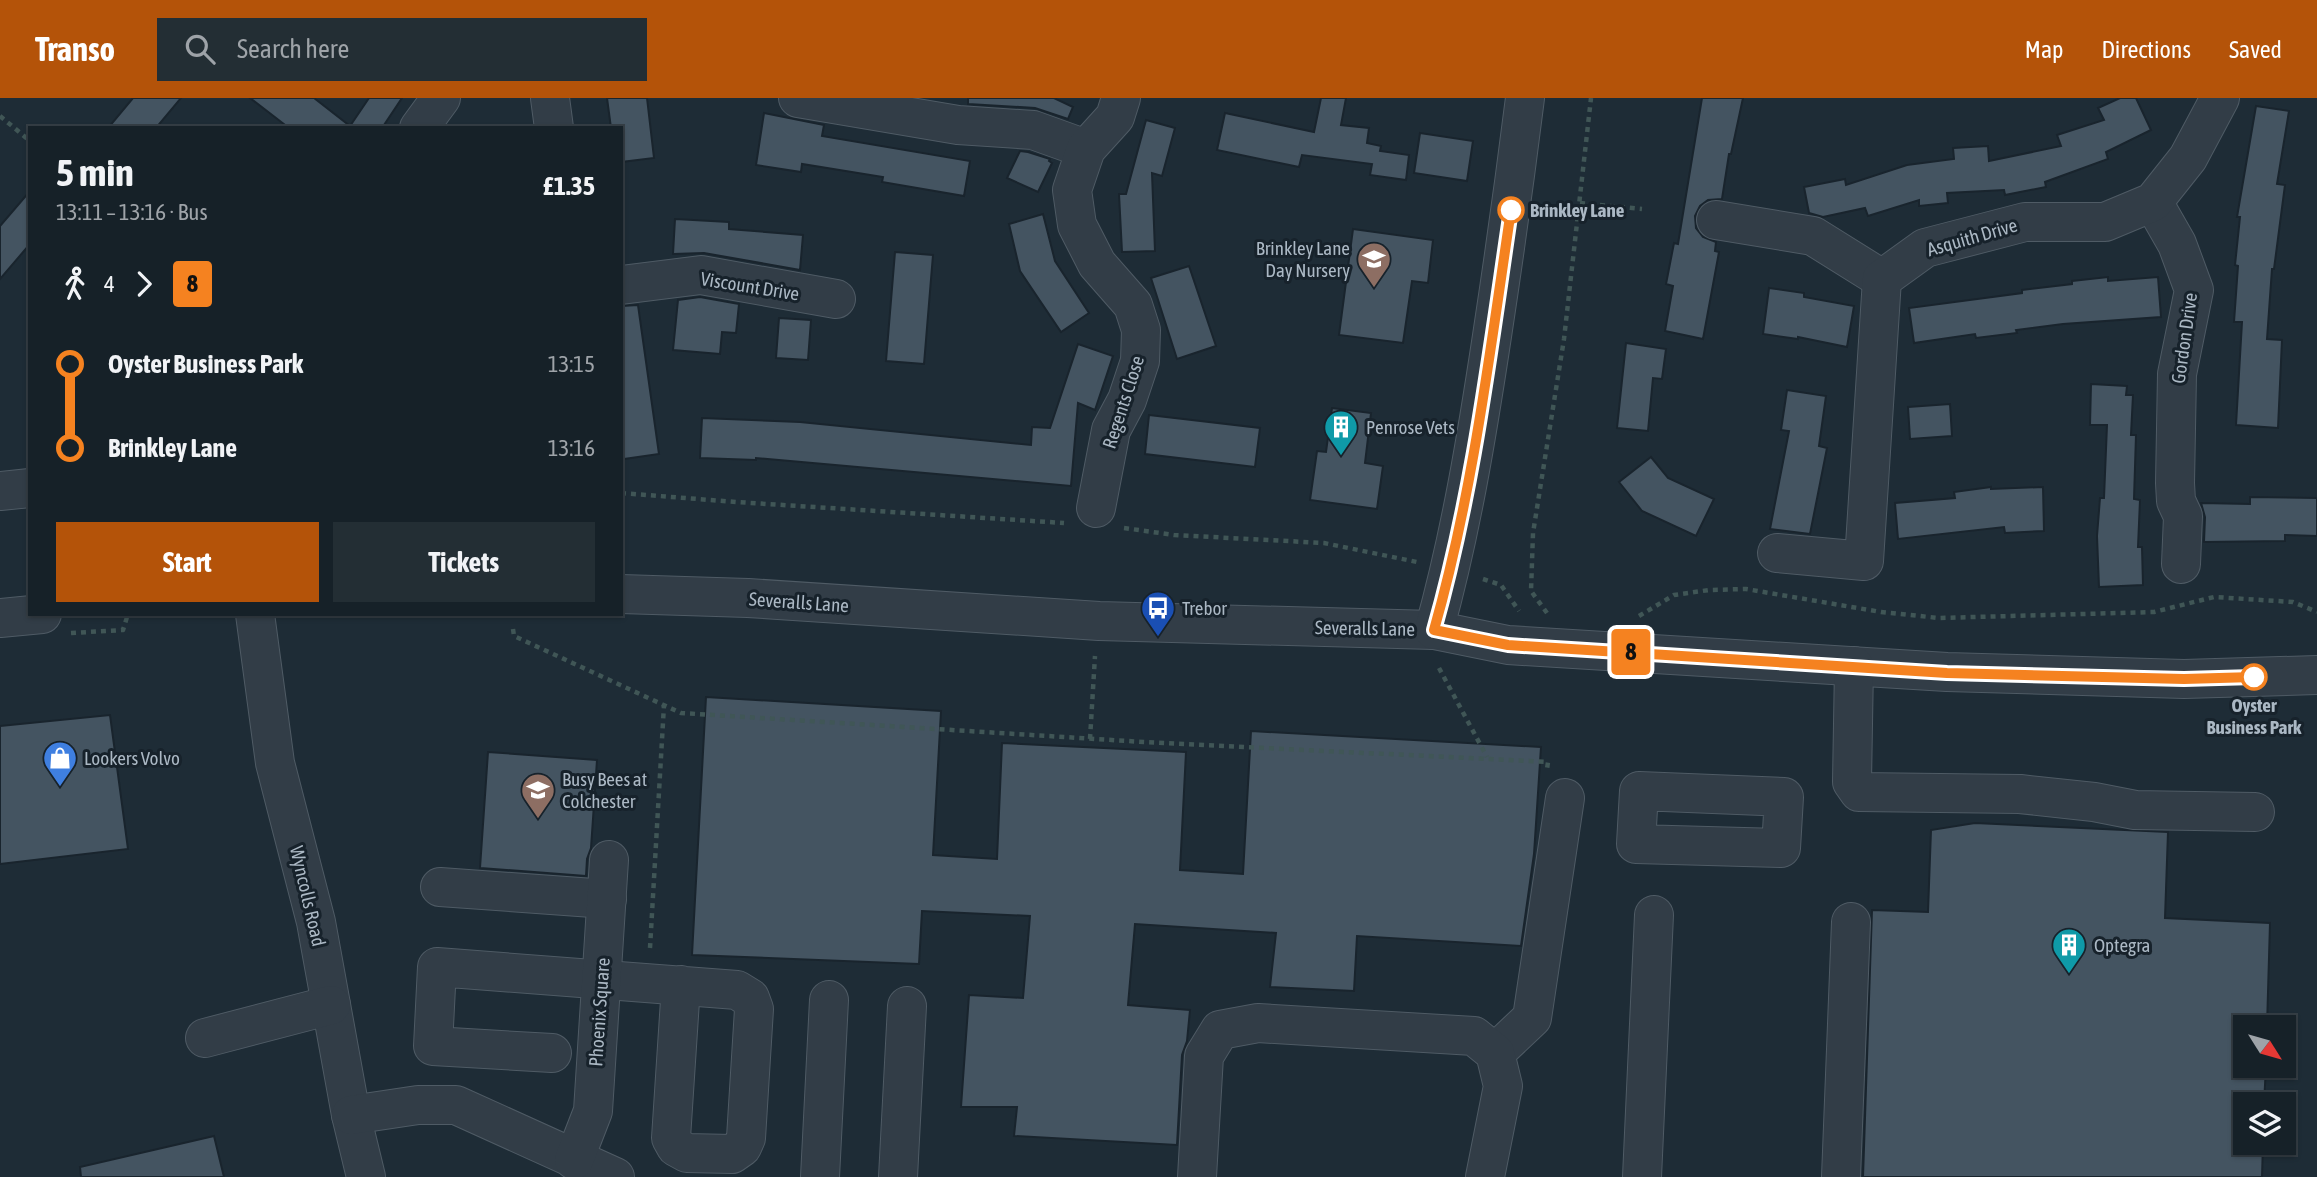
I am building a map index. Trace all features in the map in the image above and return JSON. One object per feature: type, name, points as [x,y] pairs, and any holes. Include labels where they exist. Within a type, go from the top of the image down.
[{"type":"street","points":[[420,126],[441,98]]},
{"type":"street","points":[[550,98],[554,126]]},
{"type":"street","points":[[798,98],[958,125],[1033,130],[1086,149]]},
{"type":"street","name":"Regents Close","points":[[1096,516],[1111,430],[1126,400],[1140,361],[1141,330],[1133,305],[1097,264],[1077,225],[1072,190],[1086,149],[1115,117],[1121,98]]},
{"type":"street","points":[[1434,630],[1451,569],[1476,442],[1525,98]]},
{"type":"street","name":"Asquith Drive","points":[[1882,279],[1925,248],[2025,222],[2105,222],[2153,202],[2188,158],[2220,98]]},
{"type":"street","name":"Gordon Drive","points":[[2153,202],[2177,244],[2194,290],[2177,374],[2175,483],[2176,501],[2183,516],[2181,564]]},
{"type":"street","points":[[1716,220],[1813,236],[1882,279],[1864,561],[1777,553]]},
{"type":"street","name":"Viscount Drive","points":[[623,285],[701,275],[836,299]]},
{"type":"street","points":[[0,491],[28,488]]},
{"type":"street","name":"Severalls Lane","points":[[623,594],[748,598],[1099,621],[1434,630],[1508,645],[1947,673],[2184,679],[2317,675]]},
{"type":"street","points":[[0,618],[28,615]]},
{"type":"street","name":"Wyncolls Road","points":[[255,616],[275,763],[316,922],[351,1115],[366,1177]]},
{"type":"street","points":[[1854,666],[1852,782],[1859,792],[2020,794],[2094,802],[2135,810],[2255,812]]},
{"type":"street","points":[[1495,1053],[1532,1018],[1566,798]]},
{"type":"street","name":"Phoenix Square","points":[[574,1160],[593,1111],[609,860]]},
{"type":"street","points":[[440,887],[607,899]]},
{"type":"street","points":[[1642,1177],[1654,915]]},
{"type":"street","points":[[1841,1177],[1851,922]]},
{"type":"street","points":[[552,1053],[433,1046],[437,967],[664,983]]},
{"type":"street","points":[[820,1177],[830,1000]]},
{"type":"street","points":[[205,1038],[331,1005]]},
{"type":"street","points":[[898,1177],[907,1006]]},
{"type":"street","points":[[1197,1177],[1204,1056],[1220,1030],[1258,1023],[1474,1036],[1495,1053],[1503,1086],[1485,1177]]},
{"type":"street","points":[[351,1115],[418,1105],[456,1105],[615,1177]]},
{"type":"path","points":[[1547,614],[1531,591],[1533,533],[1564,339],[1591,98]]},
{"type":"path","points":[[0,116],[28,139]]},
{"type":"path","points":[[1580,203],[1642,209]]},
{"type":"path","points":[[623,493],[736,502],[1096,516],[1174,535],[1324,542],[1451,569],[1501,585],[1520,612]]},
{"type":"path","points":[[1629,615],[1641,616],[1674,595],[1746,589],[1881,612],[1939,618],[2154,612],[2214,597],[2293,602],[2317,612]]},
{"type":"path","points":[[1534,613],[1559,614]]},
{"type":"path","points":[[513,629],[514,636],[681,713],[1090,739],[1548,762],[1545,789],[1566,798]]},
{"type":"path","points":[[1090,739],[1095,645]]},
{"type":"path","points":[[1440,668],[1488,758]]},
{"type":"path","points":[[664,705],[664,983]]},
{"type":"building","points":[[133,98],[181,98],[158,126],[110,126]]},
{"type":"building","points":[[250,98],[314,98],[350,126],[286,126]]},
{"type":"building","points":[[369,98],[402,98],[383,126],[350,126]]},
{"type":"building","points":[[607,98],[647,98],[654,158],[623,162],[623,126],[611,126]]},
{"type":"building","points":[[968,98],[1054,98],[1073,107],[1068,119],[1035,108],[968,104]]},
{"type":"building","points":[[1321,98],[1346,98],[1341,125],[1369,128],[1367,143],[1381,146],[1380,151],[1409,155],[1406,180],[1370,175],[1372,164],[1302,155],[1299,167],[1217,150],[1225,113],[1314,132]]},
{"type":"building","points":[[1702,98],[1743,98],[1729,154],[1722,199],[1708,200],[1700,206],[1695,216],[1696,228],[1703,237],[1716,242],[1715,251],[1719,252],[1703,339],[1665,331],[1673,286],[1666,284],[1674,243],[1678,244]]},
{"type":"building","points":[[2120,98],[2136,98],[2151,130],[2106,152],[2108,159],[2045,182],[2046,187],[2005,195],[2004,190],[1947,193],[1948,203],[1919,206],[1919,200],[1868,216],[1865,208],[1823,217],[1809,213],[1804,187],[1845,179],[1846,185],[1907,165],[1954,159],[1953,148],[1988,146],[1989,161],[2061,146],[2057,135],[2104,120],[2098,108]]},
{"type":"building","points":[[2256,106],[2289,111],[2277,184],[2285,185],[2272,269],[2267,339],[2282,340],[2278,428],[2236,425],[2242,322],[2234,322],[2238,266],[2235,265],[2240,217],[2237,217]]},
{"type":"building","points":[[764,113],[824,125],[822,136],[970,161],[964,196],[882,182],[883,177],[802,164],[801,172],[756,165]]},
{"type":"building","points":[[1146,120],[1175,128],[1162,176],[1152,173],[1155,251],[1122,252],[1119,194],[1126,194]]},
{"type":"building","points":[[1420,133],[1473,141],[1467,181],[1414,173]]},
{"type":"building","points":[[1020,151],[1050,159],[1052,163],[1038,192],[1007,178]]},
{"type":"building","points":[[28,193],[28,246],[0,279],[0,226]]},
{"type":"building","points":[[1043,214],[1055,261],[1089,313],[1061,332],[1020,271],[1009,224]]},
{"type":"building","points":[[675,219],[729,222],[729,229],[803,235],[800,270],[704,253],[673,254]]},
{"type":"building","name":"Brinkley Lane Day Nursery","points":[[1353,229],[1433,240],[1428,283],[1412,281],[1403,343],[1339,335]]},
{"type":"building","points":[[895,252],[933,255],[924,364],[886,361]]},
{"type":"building","points":[[1189,266],[1216,346],[1177,359],[1151,278]]},
{"type":"building","points":[[2108,277],[2108,281],[2158,277],[2161,317],[2063,324],[2016,330],[2017,333],[1976,338],[1975,334],[1914,343],[1909,308],[2022,293],[2022,290]]},
{"type":"building","points":[[1769,288],[1804,293],[1804,297],[1854,306],[1847,347],[1798,337],[1763,334]]},
{"type":"building","points":[[700,297],[739,304],[736,333],[722,332],[720,354],[673,350],[678,300]]},
{"type":"building","points":[[638,305],[659,454],[624,459],[623,452],[623,306]]},
{"type":"building","points":[[779,318],[811,320],[808,360],[776,358]]},
{"type":"building","points":[[1626,343],[1666,349],[1662,379],[1653,378],[1648,431],[1617,428]]},
{"type":"building","points":[[1078,344],[1113,356],[1095,410],[1078,403],[1071,486],[756,458],[700,458],[702,418],[800,422],[1031,445],[1032,427],[1050,428]]},
{"type":"building","points":[[2091,384],[2127,386],[2126,395],[2133,395],[2131,435],[2136,435],[2134,499],[2140,500],[2138,547],[2142,547],[2143,585],[2099,587],[2097,536],[2100,498],[2104,498],[2107,425],[2090,425]]},
{"type":"building","points":[[1787,390],[1826,396],[1819,446],[1827,448],[1810,534],[1770,529],[1789,431],[1781,430]]},
{"type":"building","points":[[1950,404],[1952,436],[1910,439],[1908,407]]},
{"type":"building","name":"Penrose Vets","points":[[1332,408],[1371,413],[1365,463],[1383,466],[1377,509],[1310,500],[1317,451],[1326,452]]},
{"type":"building","points":[[1149,415],[1260,428],[1255,467],[1145,454]]},
{"type":"building","points":[[1651,457],[1668,478],[1714,499],[1696,536],[1642,511],[1619,482]]},
{"type":"building","points":[[1991,487],[2043,487],[2044,531],[2005,533],[2004,527],[1898,539],[1895,503],[1955,498],[1954,492]]},
{"type":"building","points":[[2250,497],[2317,498],[2317,536],[2285,535],[2285,541],[2204,542],[2205,517],[2201,503],[2250,504]]},
{"type":"building","points":[[706,697],[941,711],[933,855],[997,859],[1002,743],[1186,752],[1180,870],[1243,874],[1251,731],[1541,747],[1534,854],[1521,946],[1357,936],[1354,991],[1270,987],[1276,933],[1135,924],[1128,1005],[1190,1010],[1187,1041],[1182,1055],[1177,1145],[1014,1136],[1017,1107],[961,1107],[969,995],[1023,998],[1030,916],[922,911],[919,964],[692,955]]},
{"type":"building","name":"Lookers Volvo","points":[[110,715],[128,849],[0,864],[0,726]]},
{"type":"building","name":"Busy Bees at Colchester","points":[[488,752],[597,760],[591,848],[586,876],[480,868]]},
{"type":"building","name":"Optegra","points":[[1975,823],[2168,832],[2165,918],[2270,923],[2267,1015],[2233,1015],[2233,1078],[2265,1078],[2265,1092],[2233,1092],[2233,1155],[2263,1155],[2262,1177],[1863,1177],[1872,910],[1928,912],[1931,830]]},
{"type":"building","points":[[214,1136],[224,1177],[81,1177],[80,1167]]},
{"type":"bus line","name":"8","points":[[1511,210],[1476,442],[1451,569],[1434,630],[1508,645],[1947,673],[2184,679],[2254,677]]},
{"type":"place","name":"Brinkley Lane","points":[[1511,210]]},
{"type":"place","name":"Brinkley Lane Day Nursery","points":[[1374,289]]},
{"type":"place","name":"Penrose Vets","points":[[1341,457]]},
{"type":"place","name":"Trebor","points":[[1158,638]]},
{"type":"place","name":"Oyster Business Park","points":[[2254,677]]},
{"type":"place","name":"Lookers Volvo","points":[[60,788]]},
{"type":"place","name":"Busy Bees at Colchester","points":[[538,820]]},
{"type":"place","name":"Optegra","points":[[2069,975]]}]
